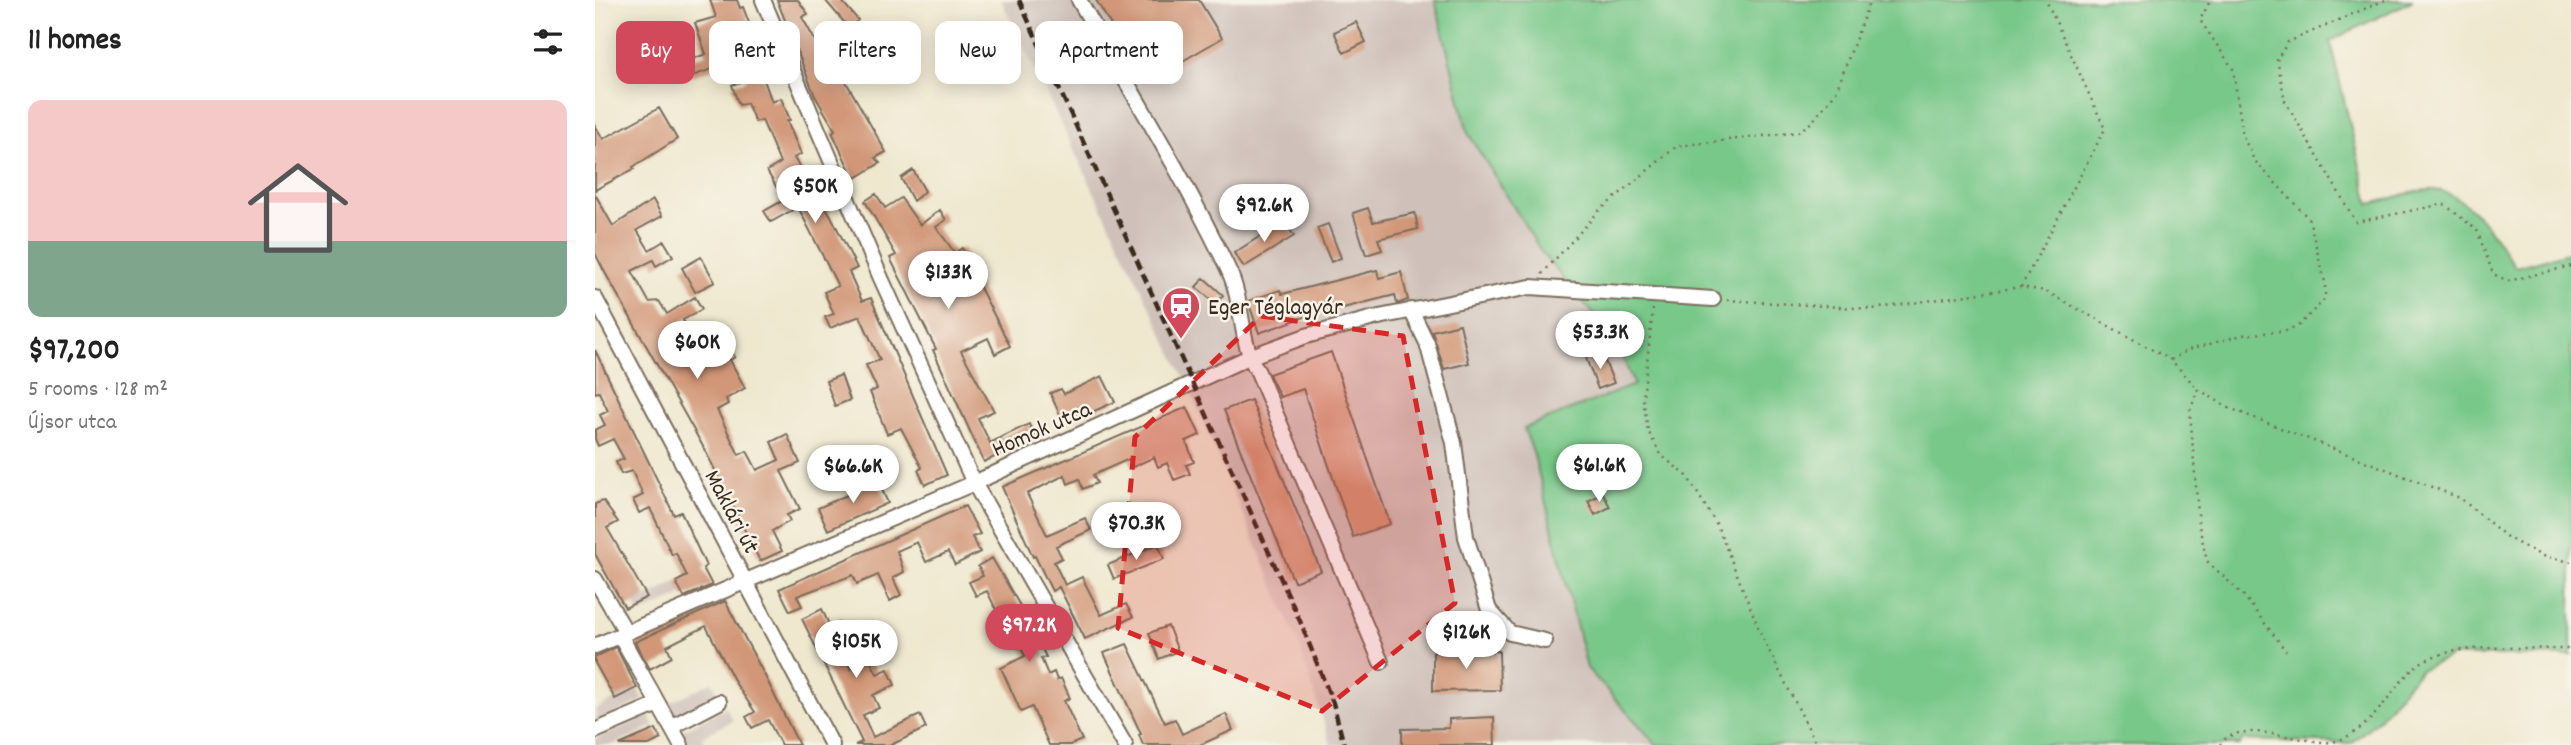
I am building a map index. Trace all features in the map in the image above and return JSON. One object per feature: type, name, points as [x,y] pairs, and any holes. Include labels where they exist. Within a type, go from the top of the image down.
[{"type":"street","points":[[763,0],[880,275],[974,483],[1125,745]]},
{"type":"street","points":[[1079,0],[1208,226],[1239,292],[1249,357],[1258,372],[1381,662]]},
{"type":"street","name":"Homok utca","points":[[595,646],[974,483],[1249,357],[1306,336],[1411,310],[1524,287],[1713,299]]},
{"type":"street","name":"Maklári út","points":[[595,298],[832,745]]},
{"type":"street","points":[[1411,310],[1426,343],[1454,443],[1466,537],[1489,611],[1510,633],[1545,641]]},
{"type":"street","points":[[595,579],[681,745]]},
{"type":"street","points":[[671,727],[719,702]]},
{"type":"street","points":[[595,731],[658,704]]},
{"type":"path","points":[[1524,287],[1599,211],[1677,146],[1798,132],[1812,122],[1836,92],[1870,0]]},
{"type":"path","points":[[2385,0],[2288,42],[2277,59],[2285,101],[2356,222],[2444,204],[2477,230],[2493,274],[2508,281],[2571,266]]},
{"type":"path","points":[[2021,287],[2105,129],[2046,1]]},
{"type":"path","points":[[2171,360],[2188,350],[2242,335],[2285,331],[2299,325],[2325,299],[2325,282],[2309,219],[2254,160],[2243,136],[2233,69],[2200,20],[2210,1]]},
{"type":"path","points":[[1713,299],[1872,309],[2021,287],[2045,291],[2171,360],[2198,389],[2255,418],[2460,498],[2508,538],[2542,556],[2571,562]]},
{"type":"path","points":[[1655,295],[1643,399],[1648,431],[1661,455],[1687,476],[1717,525],[1763,639],[1817,745]]},
{"type":"path","points":[[2198,389],[2190,411],[2199,526],[2207,561],[2244,596],[2286,651]]},
{"type":"path","points":[[2220,745],[2223,739],[2240,732],[2329,743],[2357,733],[2416,666],[2449,650],[2571,649]]},
{"type":"highlighted area","points":[[1261,316],[1403,336],[1455,603],[1322,711],[1118,628],[1135,437]]},
{"type":"shaded area","points":[[1001,0],[1435,0],[1468,133],[1544,256],[1616,340],[1634,386],[1524,428],[1534,455],[1587,668],[1657,745],[1331,745],[1298,642],[1184,377],[1042,84],[1183,84],[1183,21],[1035,21],[1035,70],[1021,41],[1021,21],[1011,21]]},
{"type":"shaded area","points":[[676,582],[682,595],[640,614],[634,604]]},
{"type":"shaded area","points":[[712,682],[719,695],[674,717],[667,704]]},
{"type":"shaded area","points":[[637,688],[643,700],[595,724],[595,709]]},
{"type":"shaded area","points":[[726,707],[733,720],[702,737],[706,745],[690,745],[682,731]]},
{"type":"shaded area","points":[[649,715],[654,726],[612,745],[595,745],[595,739]]},
{"type":"green space","points":[[1435,0],[2413,0],[2330,41],[2369,204],[2417,191],[2446,193],[2470,208],[2515,267],[2571,252],[2571,656],[2452,656],[2420,670],[2380,718],[2351,743],[2242,740],[2240,745],[1657,745],[1587,668],[1534,455],[1524,428],[1634,385],[1616,340],[1544,256],[1468,133]]},
{"type":"building","points":[[710,0],[737,0],[748,21],[709,21],[709,70],[695,75],[695,58],[706,54],[695,23],[716,17]]},
{"type":"building","points":[[777,0],[798,0],[808,14],[802,17],[814,39],[814,84],[847,84],[886,152],[875,158],[880,163],[854,179],[832,132],[835,130],[815,96],[800,58],[800,21],[785,21]]},
{"type":"building","points":[[825,0],[841,0],[858,20],[843,21]]},
{"type":"building","points":[[1096,0],[1199,0],[1222,38],[1183,61],[1183,21],[1108,21]]},
{"type":"building","points":[[1356,22],[1366,42],[1344,53],[1334,32]]},
{"type":"building","points":[[765,84],[772,102],[781,98],[801,154],[794,158],[831,216],[857,268],[849,272],[862,301],[871,298],[947,475],[925,485],[918,470],[922,468],[901,428],[887,434],[870,392],[877,389],[866,365],[880,360],[860,316],[830,328],[825,317],[834,314],[824,292],[838,286],[798,207],[771,222],[764,211],[784,200],[767,171],[780,163],[762,120],[755,122],[747,103],[739,105],[732,85]]},
{"type":"building","points":[[659,108],[677,139],[633,167],[634,169],[595,190],[595,125],[603,139]]},
{"type":"building","points":[[913,170],[925,191],[913,201],[901,178]]},
{"type":"building","points":[[595,194],[613,226],[653,200],[662,216],[637,230],[649,250],[664,241],[673,256],[656,266],[653,260],[632,271],[649,302],[659,301],[667,314],[695,297],[702,309],[683,320],[704,358],[726,345],[735,357],[730,360],[745,388],[726,399],[728,404],[717,410],[739,455],[747,451],[757,470],[779,460],[771,442],[787,434],[800,463],[781,471],[800,509],[787,515],[790,521],[772,531],[782,551],[760,561],[705,450],[603,269],[595,253]]},
{"type":"building","points":[[876,194],[885,208],[901,198],[920,225],[940,210],[946,220],[936,227],[955,253],[962,248],[977,271],[973,274],[1010,346],[995,354],[988,338],[961,351],[994,411],[978,418],[990,443],[1029,424],[1036,438],[984,462],[933,350],[936,349],[890,258],[896,255],[865,201]]},
{"type":"building","points":[[1368,208],[1373,222],[1415,213],[1418,229],[1378,239],[1382,250],[1366,255],[1353,213]]},
{"type":"building","points":[[1284,221],[1294,236],[1244,267],[1234,253]]},
{"type":"building","points":[[1328,224],[1341,258],[1331,262],[1317,228]]},
{"type":"building","points":[[701,257],[715,282],[695,292],[682,268]]},
{"type":"building","points":[[1377,270],[1379,278],[1401,272],[1408,300],[1397,304],[1395,295],[1331,311],[1330,308],[1259,333],[1248,301],[1280,290],[1282,294]]},
{"type":"building","points":[[1204,278],[1223,295],[1216,304],[1196,287]]},
{"type":"building","points":[[1460,324],[1469,363],[1444,369],[1432,331]]},
{"type":"building","points":[[595,350],[674,515],[681,512],[706,566],[703,568],[712,585],[684,597],[676,582],[687,576],[676,553],[672,555],[650,508],[639,513],[633,500],[643,495],[632,471],[621,474],[616,462],[624,459],[613,439],[598,446],[595,439],[595,430],[605,425],[600,415],[608,411],[599,392],[595,393]]},
{"type":"building","points":[[1331,352],[1390,524],[1353,537],[1303,389],[1280,397],[1269,374]]},
{"type":"building","points":[[1601,352],[1614,383],[1598,389],[1586,358]]},
{"type":"building","points":[[841,375],[850,400],[835,406],[826,381]]},
{"type":"building","points":[[1102,376],[1115,402],[1064,424],[1050,393],[1061,389],[1064,394]]},
{"type":"building","points":[[1251,400],[1321,571],[1294,582],[1224,410]]},
{"type":"building","points":[[1187,407],[1200,435],[1186,441],[1194,462],[1186,465],[1190,474],[1174,480],[1167,463],[1158,467],[1154,457],[1133,467],[1129,459],[1093,475],[1097,483],[1083,489],[1079,479],[1068,484],[1065,475],[1027,494],[1047,535],[1085,518],[1091,530],[1056,546],[1062,558],[1054,562],[1065,585],[1082,577],[1101,615],[1126,604],[1133,617],[1085,639],[1059,587],[1052,591],[1035,556],[1033,557],[1002,487]]},
{"type":"building","points":[[878,481],[888,503],[828,530],[818,508]]},
{"type":"building","points":[[1603,493],[1610,507],[1595,515],[1588,501]]},
{"type":"building","points":[[603,501],[618,522],[607,528],[647,597],[625,608],[595,554],[595,504]]},
{"type":"building","points":[[965,506],[980,534],[972,537],[980,552],[955,565],[948,552],[926,562],[917,542],[897,551],[904,572],[893,578],[901,595],[890,601],[878,575],[857,584],[853,575],[797,596],[802,606],[790,611],[779,589]]},
{"type":"building","points":[[1158,544],[1164,559],[1114,579],[1108,565]]},
{"type":"building","points":[[992,558],[1046,657],[1041,658],[1048,675],[1054,672],[1057,680],[1061,678],[1070,698],[1064,701],[1082,740],[1070,745],[1049,745],[1032,707],[1021,712],[1001,668],[1025,656],[1010,623],[1004,626],[987,591],[976,596],[969,582],[983,576],[978,566]]},
{"type":"building","points":[[725,601],[799,745],[781,745],[768,720],[752,728],[746,717],[755,712],[736,684],[706,626],[667,646],[672,657],[650,669],[635,642]]},
{"type":"building","points":[[822,609],[830,627],[839,623],[846,635],[870,625],[874,635],[840,649],[851,669],[870,660],[877,674],[888,669],[895,685],[873,695],[879,708],[863,715],[873,737],[920,715],[926,728],[891,745],[855,745],[862,742],[802,619]]},
{"type":"building","points":[[1168,626],[1178,651],[1159,659],[1149,633]]},
{"type":"building","points":[[1127,644],[1165,723],[1175,719],[1182,734],[1226,714],[1233,730],[1200,745],[1143,745],[1139,735],[1141,734],[1104,653]]},
{"type":"building","points":[[616,647],[637,688],[615,699],[595,663],[595,657]]},
{"type":"building","points":[[1499,651],[1500,690],[1433,691],[1433,652]]},
{"type":"building","points":[[1494,717],[1495,745],[1402,745],[1402,729],[1449,728],[1449,719]]},
{"type":"building","points":[[656,729],[661,739],[649,745],[619,745]]},
{"type":"railway","points":[[1019,0],[1300,621],[1333,703],[1344,745]]},
{"type":"place","name":"Eger Téglagyár","points":[[1181,340]]}]
